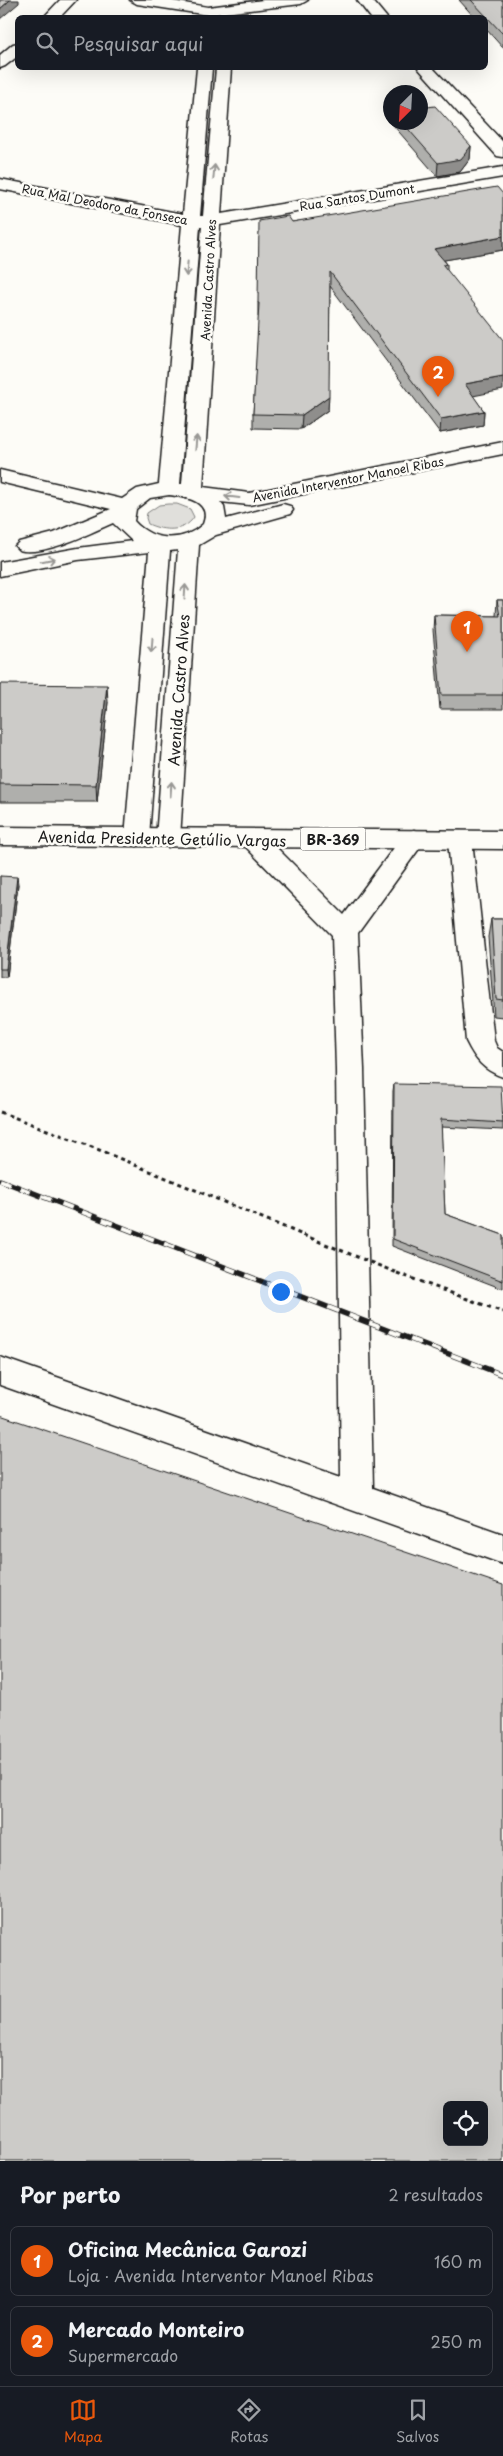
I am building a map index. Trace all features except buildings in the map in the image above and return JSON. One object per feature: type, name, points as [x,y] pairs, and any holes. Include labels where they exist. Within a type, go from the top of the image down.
[{"type":"street","points":[[53,15],[70,0]]},
{"type":"street","points":[[137,0],[208,10],[301,0]]},
{"type":"street","points":[[364,0],[377,15]]},
{"type":"street","points":[[0,63],[15,50]]},
{"type":"street","name":"Avenida Castro Alves","points":[[169,489],[204,70]]},
{"type":"street","name":"Avenida Castro Alves","points":[[192,492],[205,347],[210,221],[223,70]]},
{"type":"street","points":[[428,70],[503,152]]},
{"type":"street","points":[[201,106],[220,106]]},
{"type":"street","name":"Rua Santos Dumont","points":[[210,221],[503,172]]},
{"type":"street","name":"Rua Mal Deodoro da Fonseca","points":[[0,184],[191,221],[210,221]]},
{"type":"street","points":[[180,346],[205,347]]},
{"type":"street","name":"Avenida Interventor Manoel Ribas","points":[[192,492],[249,499],[503,448]]},
{"type":"street","name":"Avenida Interventor Manoel Ribas","points":[[210,530],[257,516],[503,467]]},
{"type":"street","points":[[0,476],[125,508]]},
{"type":"street","points":[[0,551],[61,538],[125,508],[144,494],[169,489],[192,492],[206,499],[215,508],[216,520],[210,530],[189,542],[78,554],[0,569]]},
{"type":"street","points":[[125,508],[123,522],[130,532],[142,540],[160,544]]},
{"type":"street","name":"Avenida Castro Alves","points":[[168,838],[189,542]]},
{"type":"street","name":"Avenida Castro Alves","points":[[137,837],[160,544]]},
{"type":"street","name":"Avenida Presidente Getúlio Vargas","points":[[0,836],[503,840]]},
{"type":"street","points":[[252,839],[344,932]]},
{"type":"street","points":[[357,1497],[350,1079],[344,932],[414,839]]},
{"type":"street","points":[[460,840],[480,1041],[487,1055],[503,1066]]},
{"type":"street","points":[[0,1372],[503,1549]]},
{"type":"path","points":[[0,1112],[92,1147],[397,1273],[503,1312]]},
{"type":"shaded area","points":[[177,504],[190,509],[194,517],[185,526],[173,529],[160,528],[148,524],[147,513],[159,505]]},
{"type":"railway","points":[[0,1180],[503,1375]]},
{"type":"place","name":"Mercado Monteiro","points":[[438,397]]},
{"type":"place","name":"Oficina Mecânica Garozi","points":[[467,652]]}]
